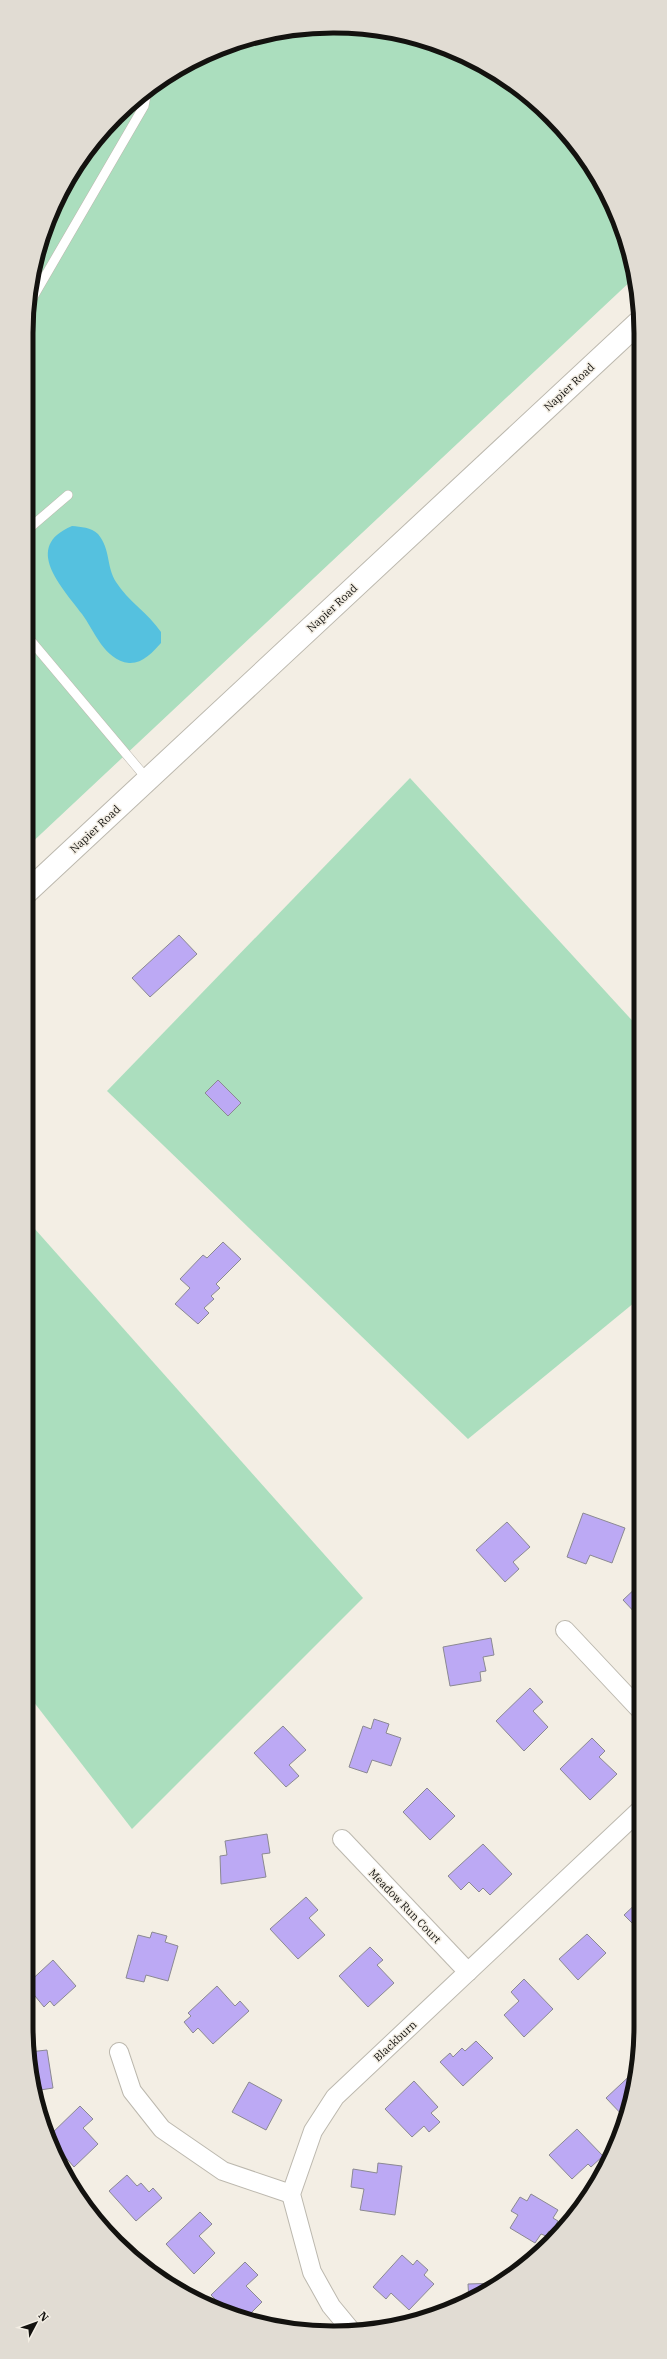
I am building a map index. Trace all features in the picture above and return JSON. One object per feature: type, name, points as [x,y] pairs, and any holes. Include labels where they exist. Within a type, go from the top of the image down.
[{"type":"street","name":"Napier Road","points":[[33,887],[634,327]]},
{"type":"street","points":[[565,1630],[634,1705]]},
{"type":"street","name":"Blackburn","points":[[291,2194],[313,2131],[335,2097],[634,1815]]},
{"type":"street","name":"Meadow Run Court","points":[[342,1839],[468,1972]]},
{"type":"street","points":[[119,2052],[132,2091],[162,2129],[223,2171],[291,2194],[312,2272],[331,2306],[347,2325]]},
{"type":"lane","points":[[36,291],[144,106],[145,100]]},
{"type":"lane","points":[[33,526],[68,495]]},
{"type":"lane","points":[[33,643],[148,780]]},
{"type":"green space","points":[[334,33],[392,39],[430,49],[484,73],[532,108],[559,135],[594,183],[603,201],[618,237],[624,256],[629,283],[33,841],[33,334],[36,294],[43,256],[64,201],[73,183],[95,151],[121,121],[151,95],[183,73],[219,56],[256,43],[294,36]]},
{"type":"green space","points":[[410,778],[634,1023],[634,1303],[468,1439],[107,1091]]},
{"type":"green space","points":[[33,1227],[363,1598],[132,1829],[33,1701]]},
{"type":"water","points":[[72,526],[89,529],[98,534],[105,546],[111,570],[116,582],[126,595],[161,632],[161,643],[151,654],[138,662],[129,663],[120,661],[106,650],[65,592],[51,568],[48,556],[50,545],[57,535]]},
{"type":"building","points":[[179,935],[197,954],[150,997],[132,978]]},
{"type":"building","points":[[218,1080],[241,1103],[228,1116],[205,1093]]},
{"type":"building","points":[[223,1242],[241,1259],[216,1284],[220,1288],[211,1296],[214,1299],[204,1308],[209,1313],[198,1324],[175,1304],[190,1288],[180,1279],[203,1255],[207,1258]]},
{"type":"building","points":[[583,1513],[625,1528],[612,1563],[590,1555],[586,1564],[567,1557]]},
{"type":"building","points":[[507,1522],[530,1547],[513,1562],[519,1569],[505,1582],[476,1550]]},
{"type":"building","points":[[634,1590],[634,1612],[623,1600]]},
{"type":"building","points":[[491,1638],[494,1655],[483,1657],[486,1671],[480,1672],[481,1681],[450,1686],[443,1647]]},
{"type":"building","points":[[530,1688],[543,1702],[533,1711],[548,1727],[524,1751],[496,1721]]},
{"type":"building","points":[[374,1719],[389,1724],[386,1733],[401,1738],[391,1766],[372,1760],[367,1773],[349,1767],[363,1726],[371,1729]]},
{"type":"building","points":[[283,1726],[306,1750],[289,1765],[299,1776],[286,1787],[254,1753]]},
{"type":"building","points":[[592,1738],[605,1751],[599,1757],[617,1774],[590,1800],[560,1769]]},
{"type":"building","points":[[427,1788],[455,1816],[430,1840],[403,1812]]},
{"type":"building","points":[[267,1834],[270,1853],[262,1854],[266,1877],[221,1884],[220,1856],[227,1855],[225,1841]]},
{"type":"building","points":[[483,1844],[512,1874],[490,1895],[483,1888],[479,1892],[469,1882],[461,1890],[448,1876]]},
{"type":"building","points":[[306,1897],[318,1910],[309,1918],[325,1935],[298,1959],[270,1929]]},
{"type":"building","points":[[634,1906],[634,1925],[624,1915]]},
{"type":"building","points":[[152,1932],[167,1936],[165,1942],[178,1946],[168,1981],[146,1975],[144,1982],[126,1978],[138,1935],[150,1938]]},
{"type":"building","points":[[587,1934],[606,1953],[578,1980],[559,1959]]},
{"type":"building","points":[[370,1947],[383,1960],[377,1965],[394,1983],[368,2007],[339,1976]]},
{"type":"building","points":[[53,1960],[76,1986],[54,2006],[50,2001],[44,2007],[33,1994],[33,1979]]},
{"type":"building","points":[[524,1979],[553,2009],[524,2037],[504,2015],[519,2001],[511,1992]]},
{"type":"building","points":[[217,1986],[235,2006],[240,2001],[249,2011],[213,2044],[198,2028],[193,2033],[184,2022],[191,2016],[188,2013]]},
{"type":"building","points":[[476,2041],[493,2058],[463,2086],[440,2062],[450,2053],[453,2057],[462,2048],[465,2051]]},
{"type":"building","points":[[47,2050],[53,2088],[40,2090],[35,2051]]},
{"type":"building","points":[[629,2076],[621,2113],[606,2098]]},
{"type":"building","points":[[414,2081],[438,2107],[431,2113],[440,2122],[429,2132],[424,2126],[412,2137],[385,2109]]},
{"type":"building","points":[[249,2082],[282,2100],[266,2130],[232,2112]]},
{"type":"building","points":[[80,2106],[93,2119],[83,2128],[98,2144],[74,2167],[62,2153],[53,2132]]},
{"type":"building","points":[[577,2129],[603,2156],[591,2167],[588,2164],[572,2179],[549,2155]]},
{"type":"building","points":[[378,2163],[402,2166],[395,2215],[360,2210],[364,2189],[351,2187],[353,2169],[377,2173]]},
{"type":"building","points":[[127,2175],[137,2186],[141,2183],[149,2192],[153,2188],[162,2198],[136,2221],[109,2191]]},
{"type":"building","points":[[531,2194],[558,2210],[553,2218],[558,2221],[552,2232],[549,2231],[546,2236],[541,2234],[535,2243],[510,2228],[518,2215],[511,2211],[520,2197],[527,2201]]},
{"type":"building","points":[[200,2212],[212,2224],[199,2236],[215,2253],[194,2274],[166,2244]]},
{"type":"building","points":[[402,2255],[413,2265],[417,2260],[428,2270],[424,2275],[434,2284],[409,2310],[391,2293],[386,2299],[373,2287]]},
{"type":"building","points":[[245,2262],[258,2275],[246,2286],[262,2302],[250,2314],[219,2303],[211,2295]]},
{"type":"building","points":[[488,2283],[469,2294],[468,2284]]}]
